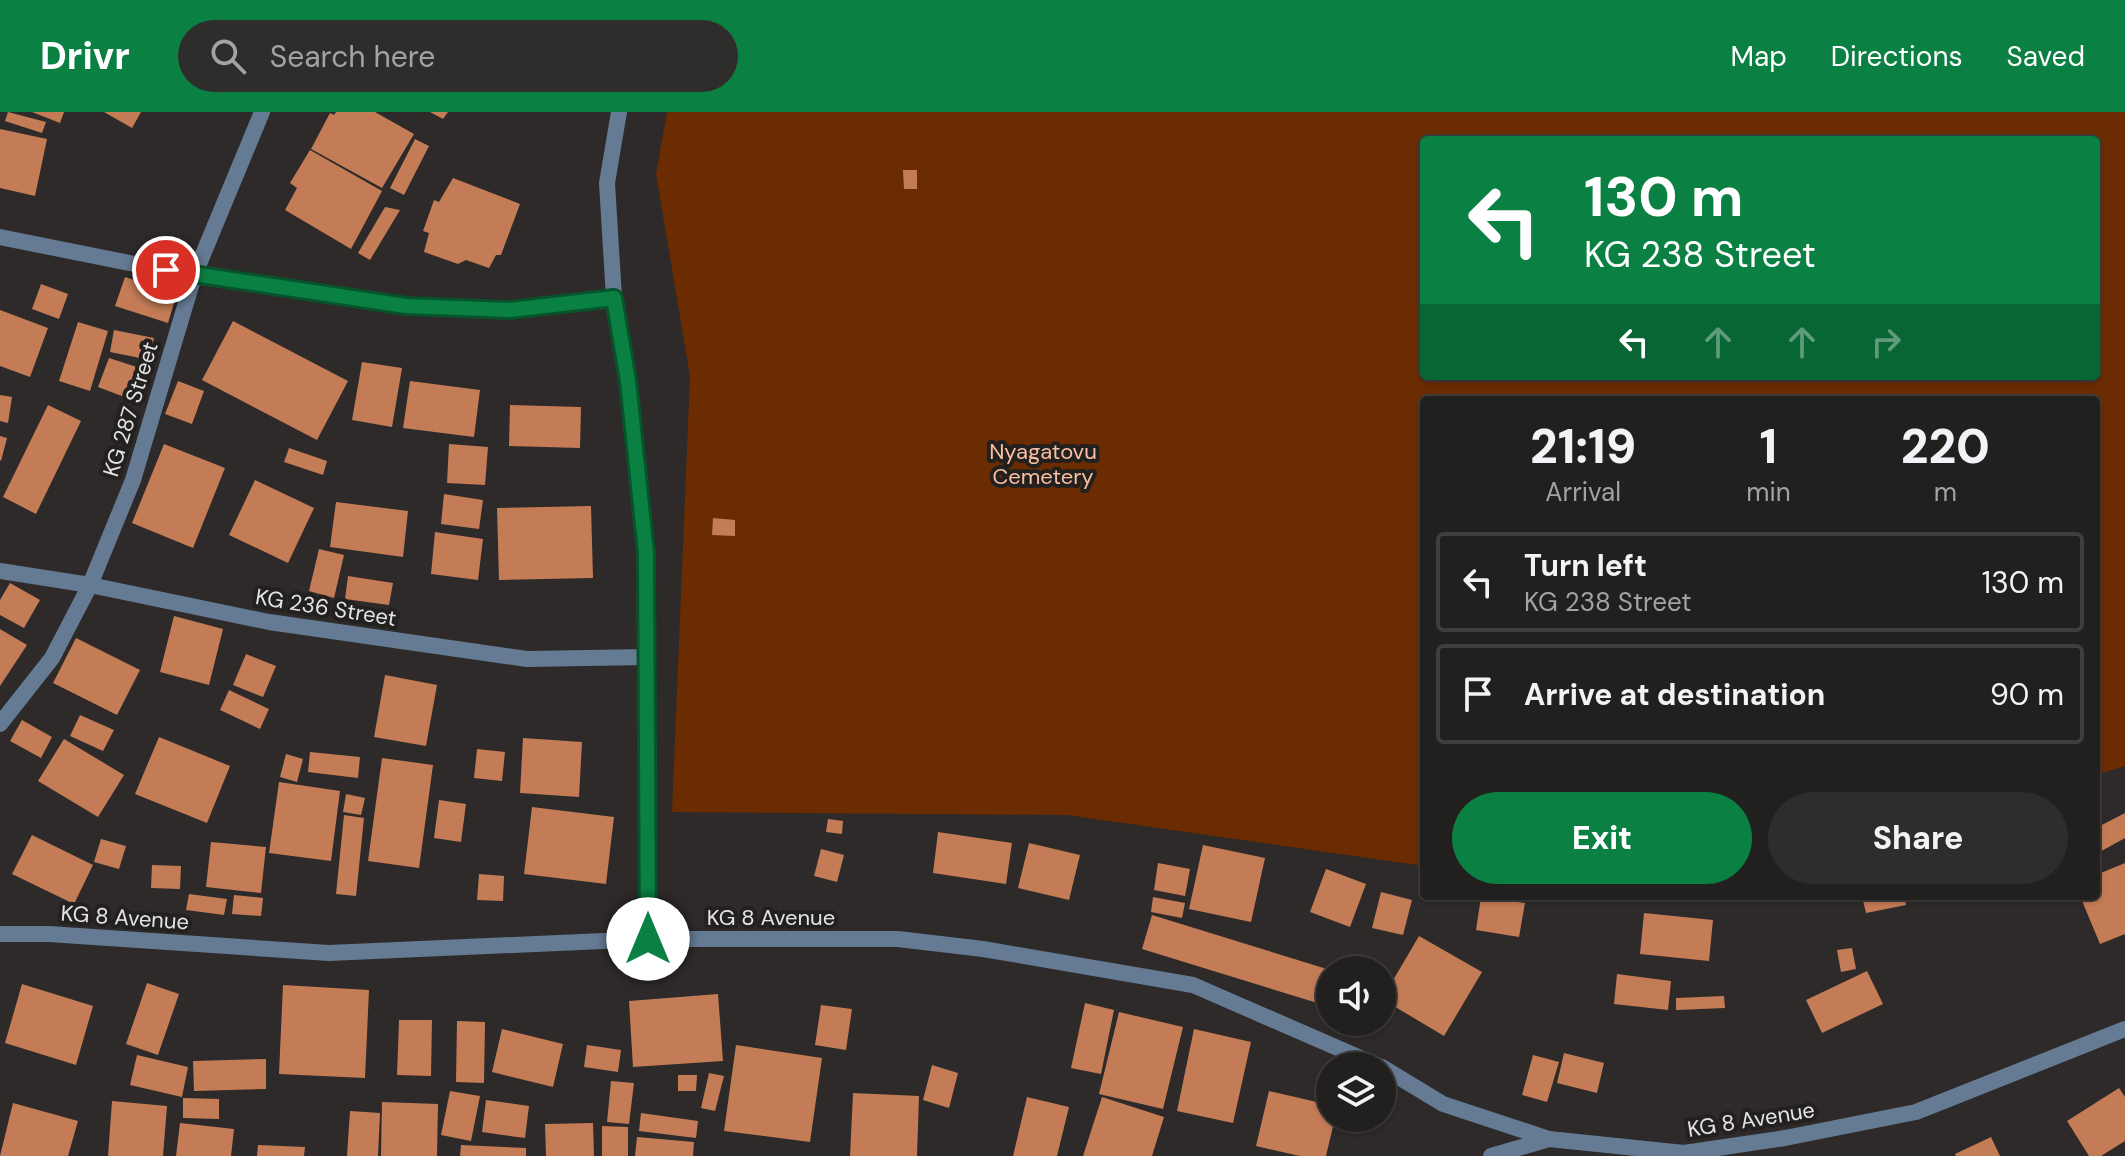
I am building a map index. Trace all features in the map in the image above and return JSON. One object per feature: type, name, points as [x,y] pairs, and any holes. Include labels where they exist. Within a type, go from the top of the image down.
[{"type":"street","name":"KG 287 Street","points":[[0,724],[52,658],[90,585],[133,480],[194,276],[262,112]]},
{"type":"street","points":[[619,112],[607,183],[614,298],[628,381],[646,553],[648,939]]},
{"type":"street","points":[[0,237],[194,276],[406,306],[510,310],[614,298]]},
{"type":"street","name":"KG 236 Street","points":[[0,571],[90,585],[269,622],[527,659],[648,657]]},
{"type":"street","name":"KG 8 Avenue","points":[[0,934],[49,934],[329,953],[648,939],[898,939],[983,949],[1193,985],[1346,1052]]},
{"type":"street","name":"KG 8 Avenue","points":[[1396,1076],[1443,1104],[1549,1139],[1684,1153],[1916,1112],[2125,1029]]},
{"type":"street","points":[[1491,1156],[1549,1139]]},
{"type":"green space","name":"Nyagatovu Cemetery","points":[[667,112],[2125,112],[2125,766],[2100,774],[2100,396],[1420,396],[1420,865],[1067,815],[672,812],[690,376],[656,174]]},
{"type":"building","points":[[8,112],[46,122],[42,133],[5,121]]},
{"type":"building","points":[[32,112],[64,112],[60,123]]},
{"type":"building","points":[[104,112],[141,112],[132,128]]},
{"type":"building","points":[[336,112],[375,112],[414,134],[382,188],[311,149],[330,113],[334,115]]},
{"type":"building","points":[[430,112],[448,112],[443,119]]},
{"type":"building","points":[[0,129],[47,139],[35,196],[0,188]]},
{"type":"building","points":[[415,139],[429,146],[404,195],[390,188]]},
{"type":"building","points":[[310,150],[382,191],[351,249],[285,210],[297,188],[290,183]]},
{"type":"building","points":[[903,170],[917,170],[917,189],[904,189]]},
{"type":"building","points":[[453,178],[520,204],[501,255],[496,255],[489,268],[466,260],[458,264],[424,252],[429,233],[423,231],[434,200],[439,202]]},
{"type":"building","points":[[385,207],[400,210],[370,260],[358,253]]},
{"type":"building","points":[[125,277],[177,293],[168,323],[115,306]]},
{"type":"building","points":[[41,284],[68,294],[59,319],[32,309]]},
{"type":"building","points":[[0,310],[48,328],[30,377],[0,366]]},
{"type":"building","points":[[233,321],[348,381],[317,440],[202,380]]},
{"type":"building","points":[[78,322],[108,331],[90,391],[59,381]]},
{"type":"building","points":[[114,330],[154,338],[150,360],[110,352]]},
{"type":"building","points":[[109,358],[146,370],[135,401],[98,387]]},
{"type":"building","points":[[362,362],[402,368],[392,427],[352,420]]},
{"type":"building","points":[[178,381],[204,391],[192,424],[165,414]]},
{"type":"building","points":[[410,381],[480,390],[474,437],[403,428]]},
{"type":"building","points":[[0,395],[12,397],[8,423],[0,421]]},
{"type":"building","points":[[48,405],[81,421],[36,514],[3,497]]},
{"type":"building","points":[[510,405],[581,407],[580,448],[509,446]]},
{"type":"building","points":[[0,436],[7,438],[1,461],[0,460]]},
{"type":"building","points":[[164,444],[225,468],[193,548],[132,523]]},
{"type":"building","points":[[449,444],[488,447],[485,485],[447,483]]},
{"type":"building","points":[[289,448],[327,461],[323,475],[284,462]]},
{"type":"building","points":[[255,480],[314,508],[288,563],[229,535]]},
{"type":"building","points":[[444,494],[483,500],[479,529],[441,524]]},
{"type":"building","points":[[336,502],[408,511],[403,557],[330,547]]},
{"type":"building","points":[[591,506],[593,578],[499,580],[497,508]]},
{"type":"building","points":[[713,518],[735,520],[735,536],[712,535]]},
{"type":"building","points":[[435,532],[483,539],[478,580],[431,574]]},
{"type":"building","points":[[319,549],[344,555],[334,598],[309,591]]},
{"type":"building","points":[[348,576],[393,583],[389,605],[345,599]]},
{"type":"building","points":[[10,583],[40,600],[24,628],[0,615],[0,600]]},
{"type":"building","points":[[174,616],[223,629],[209,685],[160,672]]},
{"type":"building","points":[[0,629],[27,645],[0,686]]},
{"type":"building","points":[[76,638],[140,670],[117,715],[53,683]]},
{"type":"building","points":[[246,654],[276,666],[263,697],[233,685]]},
{"type":"building","points":[[385,675],[437,685],[426,746],[374,737]]},
{"type":"building","points":[[229,690],[269,709],[260,729],[220,710]]},
{"type":"building","points":[[80,715],[114,730],[103,751],[70,736]]},
{"type":"building","points":[[22,720],[52,737],[41,758],[10,741]]},
{"type":"building","points":[[159,737],[230,766],[207,823],[135,794]]},
{"type":"building","points":[[523,738],[582,742],[579,797],[520,793]]},
{"type":"building","points":[[64,739],[124,775],[98,817],[38,781]]},
{"type":"building","points":[[477,749],[505,752],[502,781],[474,778]]},
{"type":"building","points":[[310,752],[360,757],[358,778],[308,772]]},
{"type":"building","points":[[286,754],[303,759],[297,782],[280,777]]},
{"type":"building","points":[[382,758],[433,765],[419,868],[368,861]]},
{"type":"building","points":[[279,782],[340,791],[331,861],[269,853]]},
{"type":"building","points":[[346,794],[365,798],[361,815],[343,812]]},
{"type":"building","points":[[439,800],[466,804],[461,842],[434,838]]},
{"type":"building","points":[[532,807],[614,817],[606,884],[524,874]]},
{"type":"building","points":[[2125,813],[2125,838],[2100,852],[2100,826]]},
{"type":"building","points":[[344,815],[364,818],[356,896],[336,894]]},
{"type":"building","points":[[828,819],[843,821],[842,834],[826,832]]},
{"type":"building","points":[[938,832],[1012,843],[1006,884],[933,873]]},
{"type":"building","points":[[32,835],[93,865],[74,904],[12,874]]},
{"type":"building","points":[[101,839],[126,846],[119,869],[94,862]]},
{"type":"building","points":[[211,842],[266,847],[261,893],[206,887]]},
{"type":"building","points":[[1029,843],[1080,855],[1069,900],[1018,888]]},
{"type":"building","points":[[1203,845],[1265,858],[1251,922],[1189,909]]},
{"type":"building","points":[[821,849],[844,855],[837,882],[814,876]]},
{"type":"building","points":[[1158,863],[1190,869],[1185,896],[1154,890]]},
{"type":"building","points":[[2125,863],[2125,934],[2100,944],[2082,900],[2100,900],[2100,873]]},
{"type":"building","points":[[152,865],[181,866],[180,889],[151,888]]},
{"type":"building","points":[[1326,869],[1366,884],[1350,927],[1310,912]]},
{"type":"building","points":[[479,874],[504,876],[503,901],[477,900]]},
{"type":"building","points":[[1381,892],[1412,900],[1403,935],[1372,928]]},
{"type":"building","points":[[189,894],[227,899],[224,915],[186,910]]},
{"type":"building","points":[[234,895],[263,898],[261,916],[232,914]]},
{"type":"building","points":[[1153,897],[1185,903],[1182,918],[1151,912]]},
{"type":"building","points":[[1481,900],[1525,903],[1519,937],[1476,930]]},
{"type":"building","points":[[1863,900],[1905,900],[1906,905],[1866,913]]},
{"type":"building","points":[[1644,913],[1713,920],[1709,961],[1640,954]]},
{"type":"building","points":[[1152,915],[1316,966],[1316,1003],[1142,949]]},
{"type":"building","points":[[1419,936],[1482,972],[1444,1036],[1396,1007],[1396,975]]},
{"type":"building","points":[[1852,948],[1856,969],[1841,972],[1837,950]]},
{"type":"building","points":[[1867,971],[1883,1004],[1822,1033],[1806,1000]]},
{"type":"building","points":[[1617,974],[1671,981],[1668,1010],[1614,1004]]},
{"type":"building","points":[[147,983],[179,994],[158,1055],[126,1044]]},
{"type":"building","points":[[22,984],[93,1006],[76,1065],[5,1043]]},
{"type":"building","points":[[283,985],[369,990],[365,1078],[279,1074]]},
{"type":"building","points":[[718,994],[723,1061],[633,1067],[629,1001]]},
{"type":"building","points":[[1724,996],[1725,1008],[1676,1010],[1676,998]]},
{"type":"building","points":[[1085,1003],[1114,1010],[1101,1074],[1071,1068]]},
{"type":"building","points":[[821,1005],[852,1009],[846,1050],[815,1045]]},
{"type":"building","points":[[1119,1012],[1183,1027],[1163,1109],[1099,1094]]},
{"type":"building","points":[[399,1020],[432,1020],[431,1076],[397,1075]]},
{"type":"building","points":[[457,1021],[485,1022],[484,1083],[456,1082]]},
{"type":"building","points":[[502,1029],[563,1044],[553,1087],[492,1072]]},
{"type":"building","points":[[1194,1029],[1251,1042],[1233,1123],[1177,1111]]},
{"type":"building","points":[[587,1045],[621,1050],[618,1072],[584,1067]]},
{"type":"building","points":[[736,1045],[822,1058],[810,1142],[724,1131]]},
{"type":"building","points":[[1564,1053],[1604,1063],[1597,1093],[1557,1083]]},
{"type":"building","points":[[137,1055],[188,1067],[182,1097],[130,1085]]},
{"type":"building","points":[[1533,1055],[1559,1062],[1547,1102],[1522,1095]]},
{"type":"building","points":[[266,1059],[266,1089],[194,1091],[193,1061]]},
{"type":"building","points":[[932,1065],[958,1073],[949,1108],[923,1100]]},
{"type":"building","points":[[709,1073],[724,1076],[715,1111],[701,1108]]},
{"type":"building","points":[[678,1075],[697,1075],[696,1091],[678,1091]]},
{"type":"building","points":[[611,1081],[634,1083],[629,1124],[607,1122]]},
{"type":"building","points":[[2119,1088],[2125,1097],[2125,1141],[2101,1156],[2089,1156],[2067,1121]]},
{"type":"building","points":[[450,1091],[480,1096],[471,1141],[441,1135]]},
{"type":"building","points":[[1269,1091],[1316,1102],[1316,1132],[1332,1132],[1326,1156],[1300,1156],[1256,1146]]},
{"type":"building","points":[[853,1093],[919,1096],[917,1156],[850,1156]]},
{"type":"building","points":[[1027,1097],[1069,1107],[1057,1156],[1013,1156]]},
{"type":"building","points":[[1102,1097],[1164,1117],[1152,1156],[1083,1156]]},
{"type":"building","points":[[183,1098],[219,1099],[219,1119],[183,1118]]},
{"type":"building","points":[[486,1100],[529,1106],[525,1138],[482,1132]]},
{"type":"building","points":[[112,1101],[167,1106],[163,1156],[108,1156]]},
{"type":"building","points":[[382,1102],[438,1104],[437,1156],[381,1156]]},
{"type":"building","points":[[13,1103],[78,1121],[68,1156],[0,1156]]},
{"type":"building","points":[[350,1111],[380,1113],[378,1156],[347,1156]]},
{"type":"building","points":[[641,1113],[698,1121],[696,1138],[639,1131]]},
{"type":"building","points":[[180,1123],[234,1129],[231,1156],[176,1156]]},
{"type":"building","points":[[593,1123],[594,1156],[546,1156],[545,1124]]},
{"type":"building","points":[[602,1126],[628,1127],[628,1156],[602,1156]]},
{"type":"building","points":[[637,1137],[694,1142],[693,1156],[635,1156]]},
{"type":"building","points":[[1991,1137],[2000,1156],[1956,1156],[1955,1154]]},
{"type":"building","points":[[258,1145],[305,1147],[304,1156],[257,1156]]},
{"type":"building","points":[[461,1145],[526,1148],[526,1156],[460,1156]]},
{"type":"route","points":[[166,270],[406,306],[510,310],[614,298],[628,381],[646,553],[648,939]]}]
